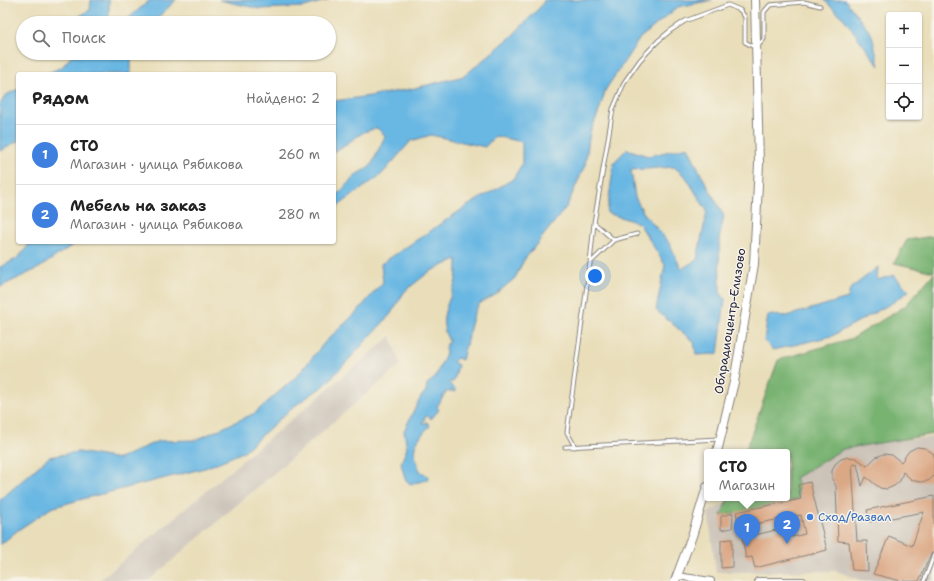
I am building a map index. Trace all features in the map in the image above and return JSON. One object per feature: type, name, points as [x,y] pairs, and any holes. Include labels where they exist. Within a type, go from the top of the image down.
[{"type":"street","name":"Облрадиоцентр-Елизово","points":[[718,449],[734,382],[754,264],[759,164],[755,3]]},
{"type":"street","points":[[704,497],[692,536],[676,578],[711,581]]},
{"type":"street","points":[[758,581],[803,581]]},
{"type":"lane","points":[[575,447],[567,432],[594,223],[613,109],[625,81],[640,60],[658,41],[685,21],[728,5],[740,10],[745,17],[745,42],[756,48],[764,39],[764,12],[770,5],[804,2],[820,6]]},
{"type":"lane","points":[[594,223],[614,240]]},
{"type":"lane","points":[[590,263],[614,240],[637,234]]},
{"type":"lane","points":[[565,447],[721,439]]},
{"type":"lane","points":[[924,581],[934,555]]},
{"type":"shaded area","points":[[391,336],[400,365],[148,581],[99,581]]},
{"type":"shaded area","points":[[934,437],[934,581],[863,581],[836,571],[716,572],[708,512],[731,501],[790,501],[790,473],[850,444]]},
{"type":"green space","points":[[934,236],[934,272],[894,263],[907,240]]},
{"type":"green space","points":[[934,273],[934,434],[843,449],[795,478],[798,485],[798,499],[790,501],[790,449],[746,449],[778,360],[853,338],[905,306]]},
{"type":"green space","points":[[727,501],[789,501],[721,516]]},
{"type":"water","points":[[91,0],[109,0],[109,16],[80,16],[90,10]]},
{"type":"water","points":[[150,0],[176,0],[159,16],[131,16]]},
{"type":"water","points":[[219,0],[328,0],[305,7],[260,9]]},
{"type":"water","points":[[544,0],[712,0],[678,7],[640,38],[606,89],[598,114],[590,132],[585,165],[567,206],[524,260],[515,278],[495,295],[479,304],[474,313],[462,360],[457,358],[453,362],[458,365],[454,381],[449,383],[456,390],[455,392],[446,392],[437,407],[439,410],[431,419],[426,416],[422,424],[427,422],[430,426],[420,437],[415,446],[415,457],[420,471],[428,476],[427,480],[410,484],[405,479],[401,463],[407,448],[404,431],[421,397],[426,391],[427,384],[435,378],[446,353],[445,347],[449,341],[444,326],[444,319],[447,305],[456,281],[457,259],[429,272],[405,291],[390,315],[325,385],[293,407],[243,452],[205,468],[51,508],[18,530],[0,545],[0,500],[49,457],[78,452],[119,459],[158,441],[196,440],[255,413],[298,375],[325,342],[356,313],[383,282],[381,264],[467,206],[513,179],[522,164],[522,142],[495,136],[485,147],[431,135],[411,141],[382,174],[336,208],[336,194],[357,174],[371,166],[385,136],[377,128],[364,132],[336,151],[336,101],[411,89],[464,76],[512,36],[542,5]]},
{"type":"water","points":[[824,0],[845,0],[872,35],[879,66],[845,20]]},
{"type":"water","points":[[68,60],[131,60],[131,72],[51,72],[62,67]]},
{"type":"water","points":[[16,90],[16,142],[0,151],[0,104],[6,95]]},
{"type":"water","points":[[688,147],[724,216],[719,239],[720,292],[725,299],[718,354],[696,355],[694,342],[656,310],[665,265],[639,223],[607,213],[614,162],[627,149],[648,156]],"holes":[[[674,167],[686,177],[707,211],[697,260],[681,269],[670,244],[643,212],[635,197],[631,170]]]},
{"type":"water","points":[[29,244],[72,244],[39,268],[0,287],[0,267],[18,258]]},
{"type":"water","points":[[878,267],[877,280],[894,275],[909,291],[892,303],[832,336],[773,350],[764,341],[768,315],[787,316],[848,298],[850,289]]},
{"type":"building","points":[[917,447],[925,448],[934,454],[934,476],[928,481],[920,482],[912,480],[903,472],[900,481],[887,489],[880,488],[866,477],[862,486],[857,464],[852,465],[857,541],[867,541],[868,571],[852,570],[849,542],[838,541],[836,486],[832,479],[832,471],[835,464],[841,459],[848,457],[856,458],[867,466],[876,457],[884,454],[892,455],[901,462],[909,451]]},
{"type":"building","points":[[810,482],[827,550],[755,568],[752,557],[746,558],[742,538],[789,527],[792,537],[805,534],[801,515],[739,527],[736,512],[801,499],[798,485]]},
{"type":"building","points":[[934,496],[934,552],[931,554],[919,581],[901,581],[873,574],[889,536],[912,546],[924,512],[870,522],[867,510]]},
{"type":"building","points":[[733,513],[732,528],[721,530],[721,516]]},
{"type":"building","points":[[732,539],[732,567],[721,568],[721,540]]},
{"type":"place","name":"Сход/Развал","points":[[810,517]]},
{"type":"place","name":"Мебель на заказ","points":[[787,544]]},
{"type":"place","name":"СТО","points":[[747,547]]}]
